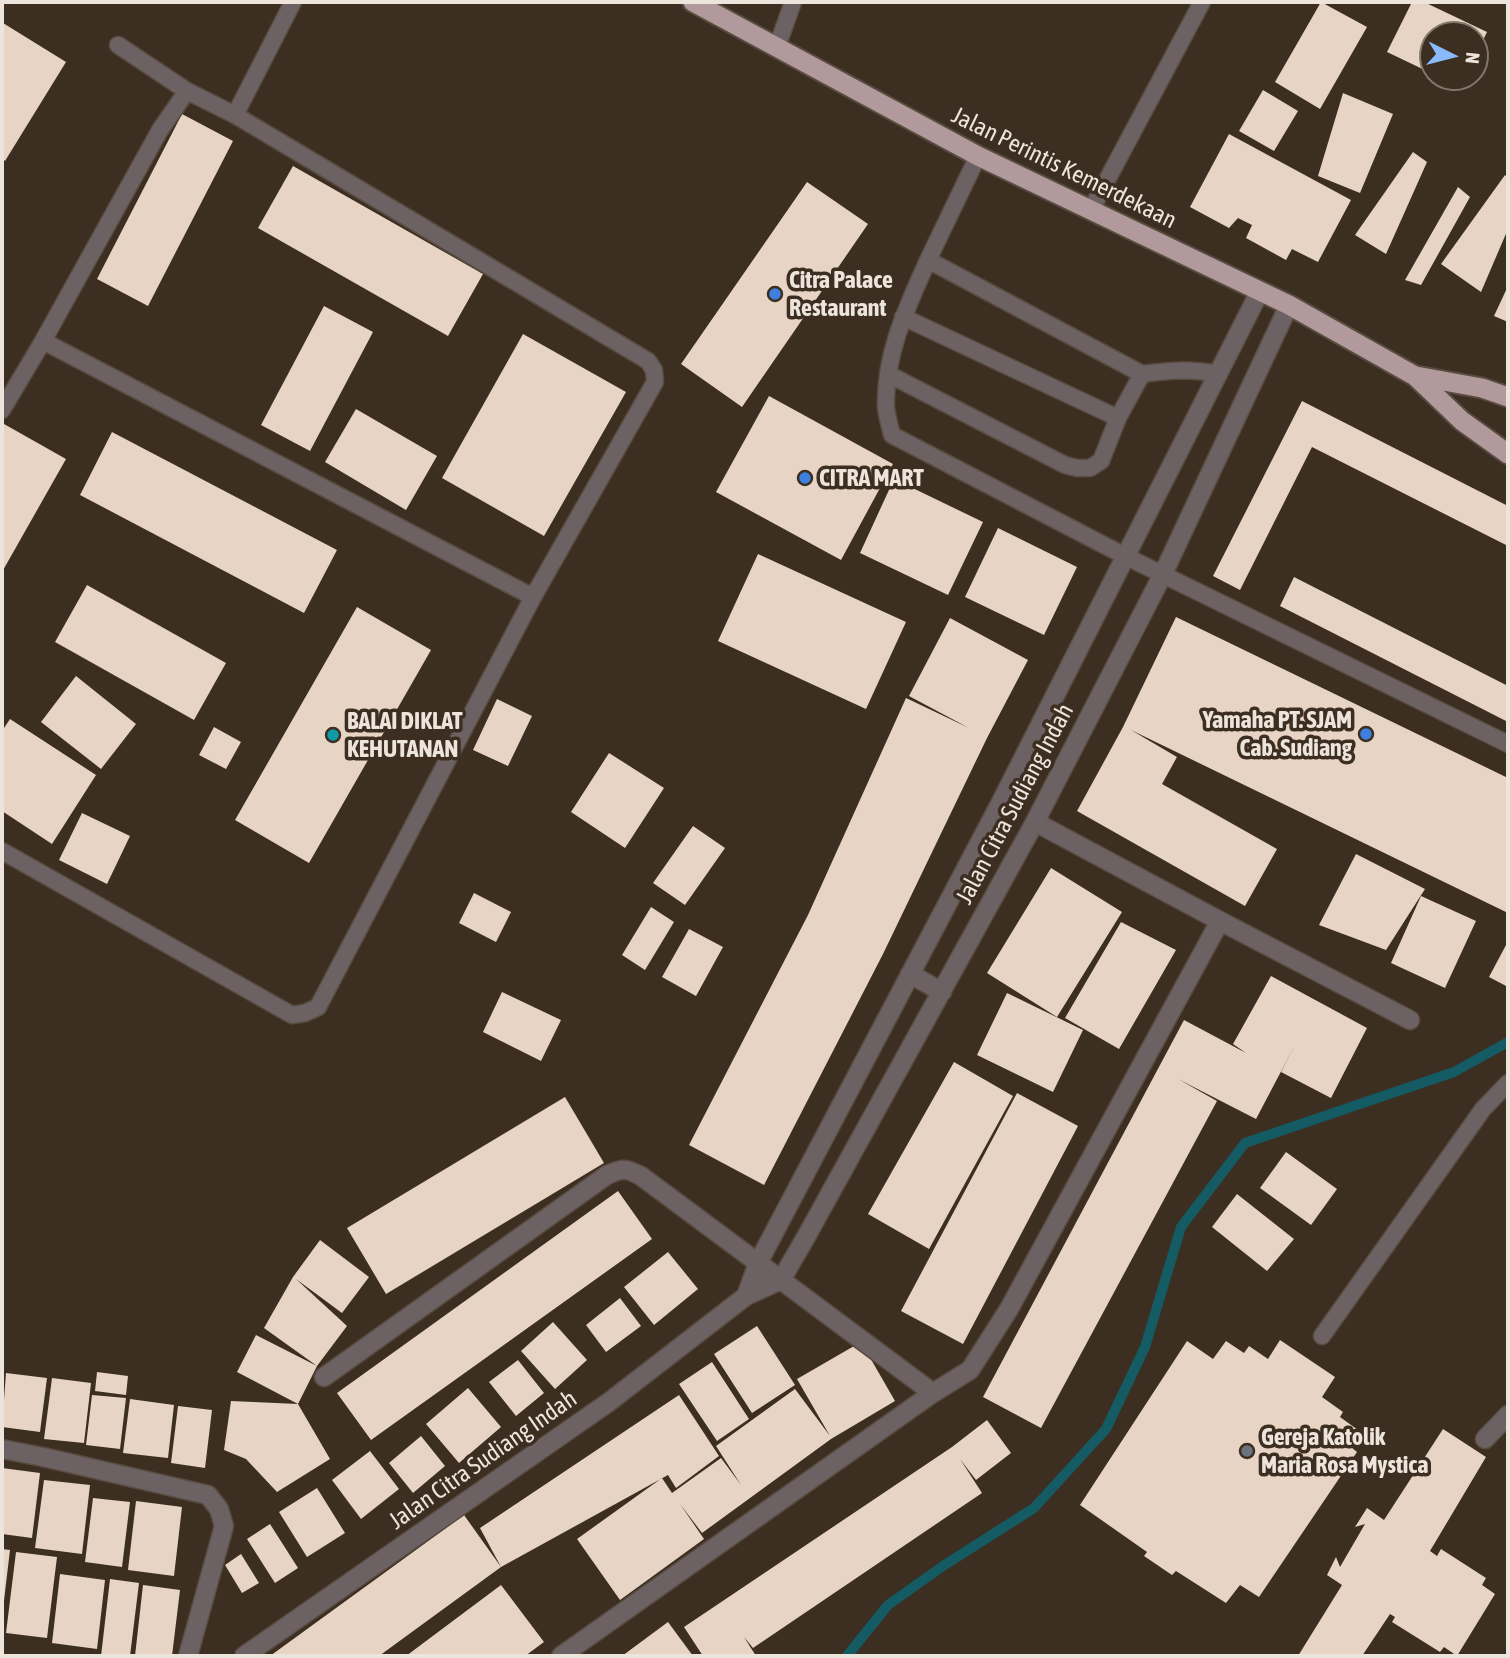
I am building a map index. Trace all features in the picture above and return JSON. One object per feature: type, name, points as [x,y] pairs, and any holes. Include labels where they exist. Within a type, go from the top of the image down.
[{"type":"highway","name":"Jalan Perintis Kemerdekaan","points":[[692,2],[978,156],[1289,305],[1415,376],[1462,421],[1508,454]]},
{"type":"highway","name":"Jalan Perintis Kemerdekaan","points":[[1415,376],[1482,388],[1508,397]]},
{"type":"street","name":"Jalan Citra Sudiang Indah","points":[[746,1296],[758,1263],[1000,804],[1260,292]]},
{"type":"street","name":"Jalan Citra Sudiang Indah","points":[[244,1656],[609,1402],[746,1296],[781,1280],[1035,822],[1163,574],[1289,305]]},
{"type":"street","points":[[1035,822],[1410,1020]]},
{"type":"street","points":[[561,1656],[933,1393],[970,1370],[1009,1309],[1220,921]]},
{"type":"street","points":[[910,974],[942,992]]},
{"type":"street","points":[[324,1377],[607,1175],[621,1169],[641,1176],[933,1393]]},
{"type":"street","points":[[1485,1438],[1508,1415]]},
{"type":"street","points":[[2,1449],[208,1495],[219,1509],[224,1526],[188,1656]]},
{"type":"lane","points":[[235,115],[293,2]]},
{"type":"lane","points":[[777,47],[793,2]]},
{"type":"lane","points":[[1091,210],[1202,2]]},
{"type":"lane","points":[[2,851],[292,1016],[318,1007],[533,597],[655,382],[654,370],[648,361],[235,115],[187,91],[118,45]]},
{"type":"lane","points":[[2,410],[160,130],[187,91]]},
{"type":"lane","points":[[978,156],[903,317],[888,374],[886,410],[892,435],[1125,556],[1508,744]]},
{"type":"lane","points":[[928,260],[1142,374],[1170,370],[1219,374]]},
{"type":"lane","points":[[903,317],[1118,418]]},
{"type":"lane","points":[[43,341],[533,597]]},
{"type":"lane","points":[[888,374],[1065,465],[1090,468],[1101,461],[1118,418],[1142,374]]},
{"type":"lane","points":[[1322,1336],[1483,1109],[1508,1083]]},
{"type":"building","points":[[1321,2],[1367,27],[1320,109],[1275,82]]},
{"type":"building","points":[[1412,2],[1424,2],[1464,21],[1419,21],[1419,67],[1387,52]]},
{"type":"building","points":[[3,23],[66,62],[5,161],[2,158]]},
{"type":"building","points":[[1263,90],[1298,111],[1274,151],[1239,131]]},
{"type":"building","points":[[1343,93],[1393,114],[1360,193],[1318,176]]},
{"type":"building","points":[[182,114],[233,141],[148,306],[97,279]]},
{"type":"building","points":[[1229,134],[1351,200],[1318,262],[1292,249],[1286,260],[1246,238],[1252,225],[1238,218],[1229,228],[1190,207]]},
{"type":"building","points":[[1413,152],[1427,162],[1386,254],[1355,235]]},
{"type":"building","points":[[293,166],[483,274],[448,336],[258,228]]},
{"type":"building","points":[[1505,175],[1508,179],[1508,229],[1481,292],[1441,264]]},
{"type":"building","name":"Citra Palace Restaurant","points":[[807,182],[868,224],[742,407],[681,364]]},
{"type":"building","points":[[1458,187],[1470,197],[1421,285],[1405,280]]},
{"type":"building","points":[[1508,286],[1508,322],[1494,316]]},
{"type":"building","points":[[324,306],[373,332],[310,451],[261,425]]},
{"type":"building","points":[[523,334],[626,392],[544,536],[442,478]]},
{"type":"building","name":"CITRA MART","points":[[769,396],[893,464],[841,560],[716,492]]},
{"type":"building","points":[[1302,401],[1508,506],[1508,546],[1312,447],[1240,590],[1213,576]]},
{"type":"building","points":[[356,409],[437,456],[406,510],[325,462]]},
{"type":"building","points":[[4,424],[66,459],[2,572],[2,428]]},
{"type":"building","points":[[112,432],[337,550],[304,613],[80,495]]},
{"type":"building","name":"CITRA MART","points":[[894,479],[983,522],[948,595],[860,553]]},
{"type":"building","points":[[998,528],[1077,567],[1044,635],[965,597]]},
{"type":"building","points":[[758,554],[906,622],[866,709],[718,641]]},
{"type":"building","points":[[1294,577],[1508,686],[1508,722],[1280,606]]},
{"type":"building","points":[[87,585],[226,663],[194,720],[55,642]]},
{"type":"building","name":"BALAI DIKLAT KEHUTANAN","points":[[357,607],[431,650],[309,863],[235,820]]},
{"type":"building","points":[[1176,617],[1508,778],[1508,913],[1131,730],[1177,757],[1162,784],[1277,849],[1245,906],[1077,811],[1123,727]]},
{"type":"building","points":[[950,618],[1028,660],[987,738],[883,954],[764,1185],[689,1145],[808,915],[906,698],[969,728],[909,696]]},
{"type":"building","points":[[76,676],[136,724],[101,769],[41,722]]},
{"type":"building","points":[[497,699],[532,716],[508,766],[473,750]]},
{"type":"building","points":[[10,719],[96,775],[52,844],[2,811],[2,731]]},
{"type":"building","points":[[214,727],[241,742],[226,769],[199,755]]},
{"type":"building","points":[[609,753],[664,788],[625,848],[571,812]]},
{"type":"building","points":[[82,813],[130,836],[107,884],[59,860]]},
{"type":"building","points":[[693,826],[725,848],[685,905],[653,883]]},
{"type":"building","points":[[1356,854],[1425,889],[1386,950],[1319,925]]},
{"type":"building","points":[[1051,868],[1122,912],[1057,1017],[987,973]]},
{"type":"building","points":[[474,893],[511,912],[496,942],[459,923]]},
{"type":"building","points":[[1421,896],[1476,921],[1445,988],[1391,963]]},
{"type":"building","points":[[651,907],[674,922],[645,970],[622,955]]},
{"type":"building","points":[[1121,922],[1176,950],[1119,1049],[1065,1018]]},
{"type":"building","points":[[689,929],[723,947],[696,996],[662,977]]},
{"type":"building","points":[[1506,945],[1508,946],[1508,987],[1489,977]]},
{"type":"building","points":[[1271,976],[1367,1028],[1331,1098],[1281,1072],[1296,1043],[1256,1119],[1178,1079],[1217,1101],[1041,1428],[983,1397],[1184,1020],[1246,1053],[1233,1044]]},
{"type":"building","points":[[502,992],[561,1020],[541,1061],[483,1032]]},
{"type":"building","points":[[1007,993],[1083,1030],[1053,1092],[977,1055]]},
{"type":"building","points":[[954,1062],[1013,1096],[929,1249],[868,1214]]},
{"type":"building","points":[[1017,1093],[1078,1126],[963,1344],[901,1311]]},
{"type":"building","points":[[565,1097],[604,1163],[386,1294],[347,1228]]},
{"type":"building","points":[[1286,1152],[1337,1189],[1311,1225],[1260,1188]]},
{"type":"building","points":[[618,1191],[652,1239],[371,1440],[337,1393]]},
{"type":"building","points":[[1237,1194],[1294,1239],[1267,1271],[1212,1227]]},
{"type":"building","points":[[320,1240],[369,1277],[342,1313],[296,1279],[347,1326],[317,1366],[264,1328],[293,1277]]},
{"type":"building","points":[[668,1252],[698,1289],[654,1325],[624,1287]]},
{"type":"building","points":[[620,1298],[641,1326],[606,1352],[586,1325]]},
{"type":"building","points":[[553,1322],[587,1360],[555,1389],[521,1351]]},
{"type":"building","points":[[757,1326],[795,1385],[752,1413],[714,1354]]},
{"type":"building","points":[[256,1335],[317,1366],[298,1404],[237,1372]]},
{"type":"building","points":[[1280,1340],[1335,1377],[1322,1397],[1343,1412],[1340,1417],[1358,1430],[1347,1444],[1357,1452],[1259,1597],[1240,1585],[1226,1603],[1176,1571],[1172,1575],[1144,1556],[1147,1552],[1080,1505],[1187,1341],[1213,1359],[1226,1341],[1244,1353],[1249,1346],[1268,1359]]},
{"type":"building","points":[[861,1342],[895,1401],[831,1439],[702,1533],[680,1504],[704,1539],[620,1600],[577,1539],[662,1478],[672,1493],[721,1458],[741,1485],[716,1446],[795,1389],[830,1436],[797,1379]]},
{"type":"building","points":[[518,1360],[544,1393],[516,1416],[489,1382]]},
{"type":"building","points":[[712,1362],[749,1419],[717,1441],[679,1384]]},
{"type":"building","points":[[97,1372],[128,1376],[126,1395],[95,1391]]},
{"type":"building","points":[[6,1373],[47,1378],[40,1432],[2,1427]]},
{"type":"building","points":[[52,1378],[91,1383],[84,1443],[44,1439]]},
{"type":"building","points":[[468,1388],[501,1427],[459,1463],[426,1424]]},
{"type":"building","points":[[92,1395],[126,1398],[120,1449],[86,1445]]},
{"type":"building","points":[[679,1395],[719,1456],[676,1488],[668,1475],[501,1567],[480,1528]]},
{"type":"building","points":[[130,1399],[174,1405],[168,1458],[123,1453]]},
{"type":"building","points":[[231,1401],[298,1404],[330,1459],[277,1492],[246,1459],[224,1450]]},
{"type":"building","points":[[178,1406],[212,1410],[205,1468],[171,1463]]},
{"type":"building","points":[[987,1420],[1011,1453],[976,1480],[960,1459],[982,1493],[753,1648],[744,1637],[756,1656],[703,1656],[684,1627],[952,1447]]},
{"type":"building","points":[[1443,1429],[1486,1457],[1430,1551],[1437,1556],[1441,1549],[1486,1578],[1482,1585],[1495,1594],[1457,1656],[1444,1647],[1440,1652],[1392,1622],[1395,1617],[1390,1614],[1362,1656],[1298,1656],[1342,1585],[1327,1575],[1336,1557],[1340,1567],[1365,1524],[1355,1527],[1367,1508],[1384,1520]]},
{"type":"building","points":[[421,1436],[445,1466],[413,1493],[389,1463]]},
{"type":"building","points":[[370,1451],[399,1489],[361,1519],[332,1480]]},
{"type":"building","points":[[2,1468],[40,1473],[32,1538],[2,1534]]},
{"type":"building","points":[[44,1480],[90,1485],[82,1554],[35,1548]]},
{"type":"building","points":[[317,1488],[345,1533],[307,1557],[279,1512]]},
{"type":"building","points":[[93,1498],[130,1502],[122,1567],[85,1562]]},
{"type":"building","points":[[136,1501],[182,1507],[174,1576],[128,1570]]},
{"type":"building","points":[[464,1515],[501,1567],[379,1656],[270,1656]]},
{"type":"building","points":[[270,1524],[298,1568],[275,1583],[247,1539]]},
{"type":"building","points":[[2,1549],[10,1550],[3,1609],[2,1609]]},
{"type":"building","points":[[16,1552],[57,1557],[47,1638],[6,1633]]},
{"type":"building","points":[[241,1554],[259,1583],[242,1593],[225,1565]]},
{"type":"building","points":[[60,1574],[105,1580],[97,1649],[52,1643]]},
{"type":"building","points":[[110,1579],[139,1583],[130,1656],[101,1656]]},
{"type":"building","points":[[143,1585],[180,1590],[172,1656],[135,1656]]},
{"type":"building","points":[[501,1585],[544,1642],[525,1656],[406,1656]]},
{"type":"building","points":[[668,1622],[693,1656],[622,1656]]},
{"type":"waterway","points":[[847,1656],[888,1605],[1034,1508],[1106,1429],[1145,1347],[1181,1227],[1245,1143],[1454,1072],[1508,1042]]},
{"type":"place","name":"Citra Palace Restaurant","points":[[775,294]]},
{"type":"place","name":"CITRA MART","points":[[805,478]]},
{"type":"place","name":"Yamaha PT. SJAM Cab. Sudiang","points":[[1366,734]]},
{"type":"place","name":"BALAI DIKLAT KEHUTANAN","points":[[333,735]]},
{"type":"place","name":"Gereja Katolik Maria Rosa Mystica","points":[[1247,1451]]}]
